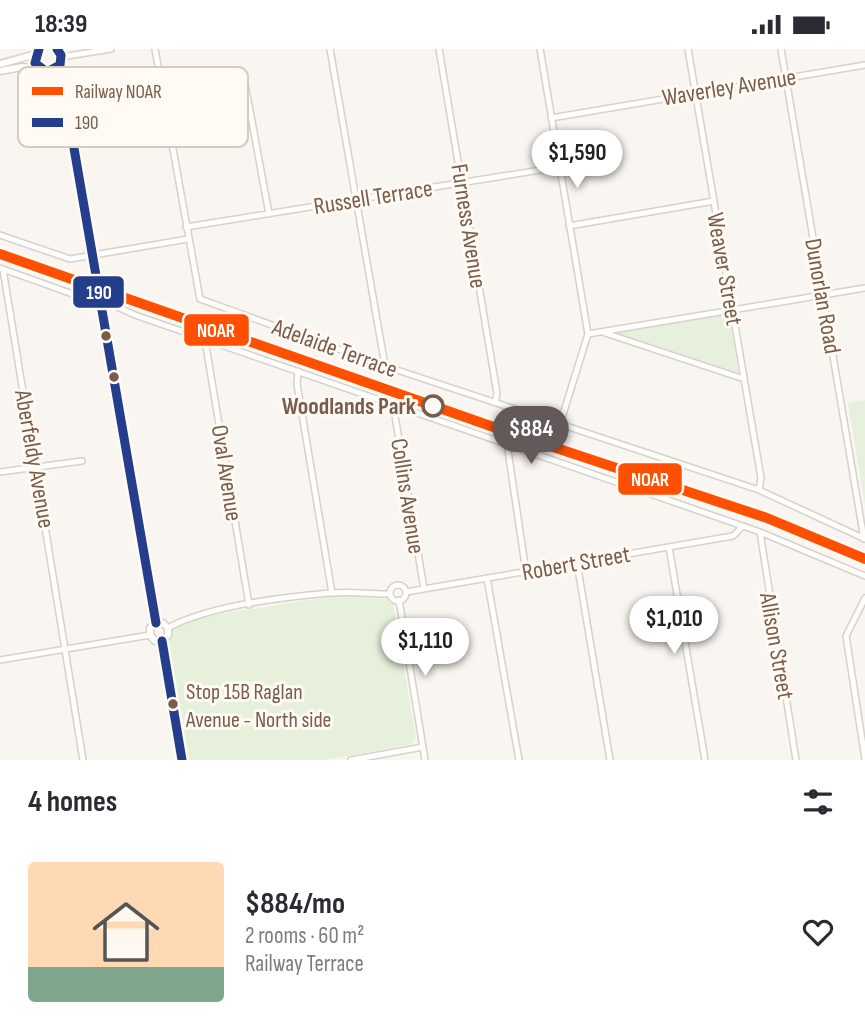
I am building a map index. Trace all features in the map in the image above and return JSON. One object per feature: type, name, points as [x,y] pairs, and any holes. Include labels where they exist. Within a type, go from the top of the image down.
[{"type":"street","points":[[57,49],[61,57],[57,67]]},
{"type":"street","points":[[61,57],[111,49]]},
{"type":"street","points":[[155,49],[158,67]]},
{"type":"street","points":[[330,49],[384,366]]},
{"type":"street","name":"Furness Avenue","points":[[439,49],[497,393],[495,403]]},
{"type":"street","points":[[540,49],[588,334],[560,424]]},
{"type":"street","name":"Weaver Street","points":[[688,49],[761,478],[759,490]]},
{"type":"street","name":"Dunorlan Road","points":[[781,49],[865,540]]},
{"type":"street","points":[[0,64],[38,51]]},
{"type":"street","name":"Waverley Avenue","points":[[551,118],[865,65]]},
{"type":"street","points":[[0,71],[18,68]]},
{"type":"street","points":[[248,100],[269,214]]},
{"type":"street","points":[[74,147],[156,622]]},
{"type":"street","points":[[0,235],[70,259],[188,239],[172,147]]},
{"type":"street","name":"Russell Terrace","points":[[186,227],[559,167]]},
{"type":"street","points":[[569,226],[714,201]]},
{"type":"street","name":"Adelaide Terrace","points":[[188,239],[200,299],[384,366],[759,490],[865,540]]},
{"type":"street","points":[[1,269],[81,297],[99,292]]},
{"type":"street","name":"Aberfeldy Avenue","points":[[1,269],[67,649],[83,760]]},
{"type":"street","points":[[588,334],[865,288]]},
{"type":"street","points":[[99,292],[109,303],[124,310],[760,532],[865,576]]},
{"type":"street","points":[[602,332],[744,379]]},
{"type":"street","name":"Oval Avenue","points":[[205,340],[249,605]]},
{"type":"street","points":[[298,371],[297,384],[332,593]]},
{"type":"street","name":"Collins Avenue","points":[[393,404],[424,589]]},
{"type":"street","points":[[507,444],[526,572]]},
{"type":"street","points":[[0,472],[82,461]]},
{"type":"street","name":"Robert Street","points":[[405,592],[733,536],[743,527]]},
{"type":"street","name":"Allison Street","points":[[760,532],[796,760]]},
{"type":"street","points":[[669,547],[705,760]]},
{"type":"street","points":[[577,563],[610,760]]},
{"type":"street","points":[[487,578],[519,760]]},
{"type":"street","points":[[399,600],[393,599],[390,594],[391,588],[396,585],[403,587],[405,592],[399,600],[425,760]]},
{"type":"street","points":[[168,628],[202,613],[249,605],[332,593],[390,594]]},
{"type":"street","points":[[865,599],[846,636],[865,759]]},
{"type":"street","points":[[156,622],[163,623],[168,628],[168,635],[162,641],[155,641],[150,635],[150,628],[156,622]]},
{"type":"street","points":[[0,660],[150,635]]},
{"type":"street","points":[[162,641],[182,760]]},
{"type":"street","points":[[351,760],[423,747]]},
{"type":"green space","points":[[729,314],[739,375],[616,333]]},
{"type":"green space","points":[[865,400],[865,505],[848,403]]},
{"type":"green space","points":[[336,596],[390,599],[393,603],[416,738],[412,744],[325,760],[184,760],[164,643],[170,630],[200,617]]},
{"type":"rail line","name":"NOAR","points":[[0,254],[502,430],[767,518],[865,559]]},
{"type":"transit line","name":"190","points":[[39,49],[35,63],[40,67]]},
{"type":"transit line","name":"190","points":[[56,67],[60,65],[61,55],[57,49]]},
{"type":"transit line","name":"190","points":[[74,147],[156,623]]},
{"type":"transit line","name":"190","points":[[162,641],[182,760]]},
{"type":"place","name":"Woodlands Park","points":[[433,406]]},
{"type":"place","name":"Stop 15B Raglan Avenue - North side","points":[[173,704]]}]
